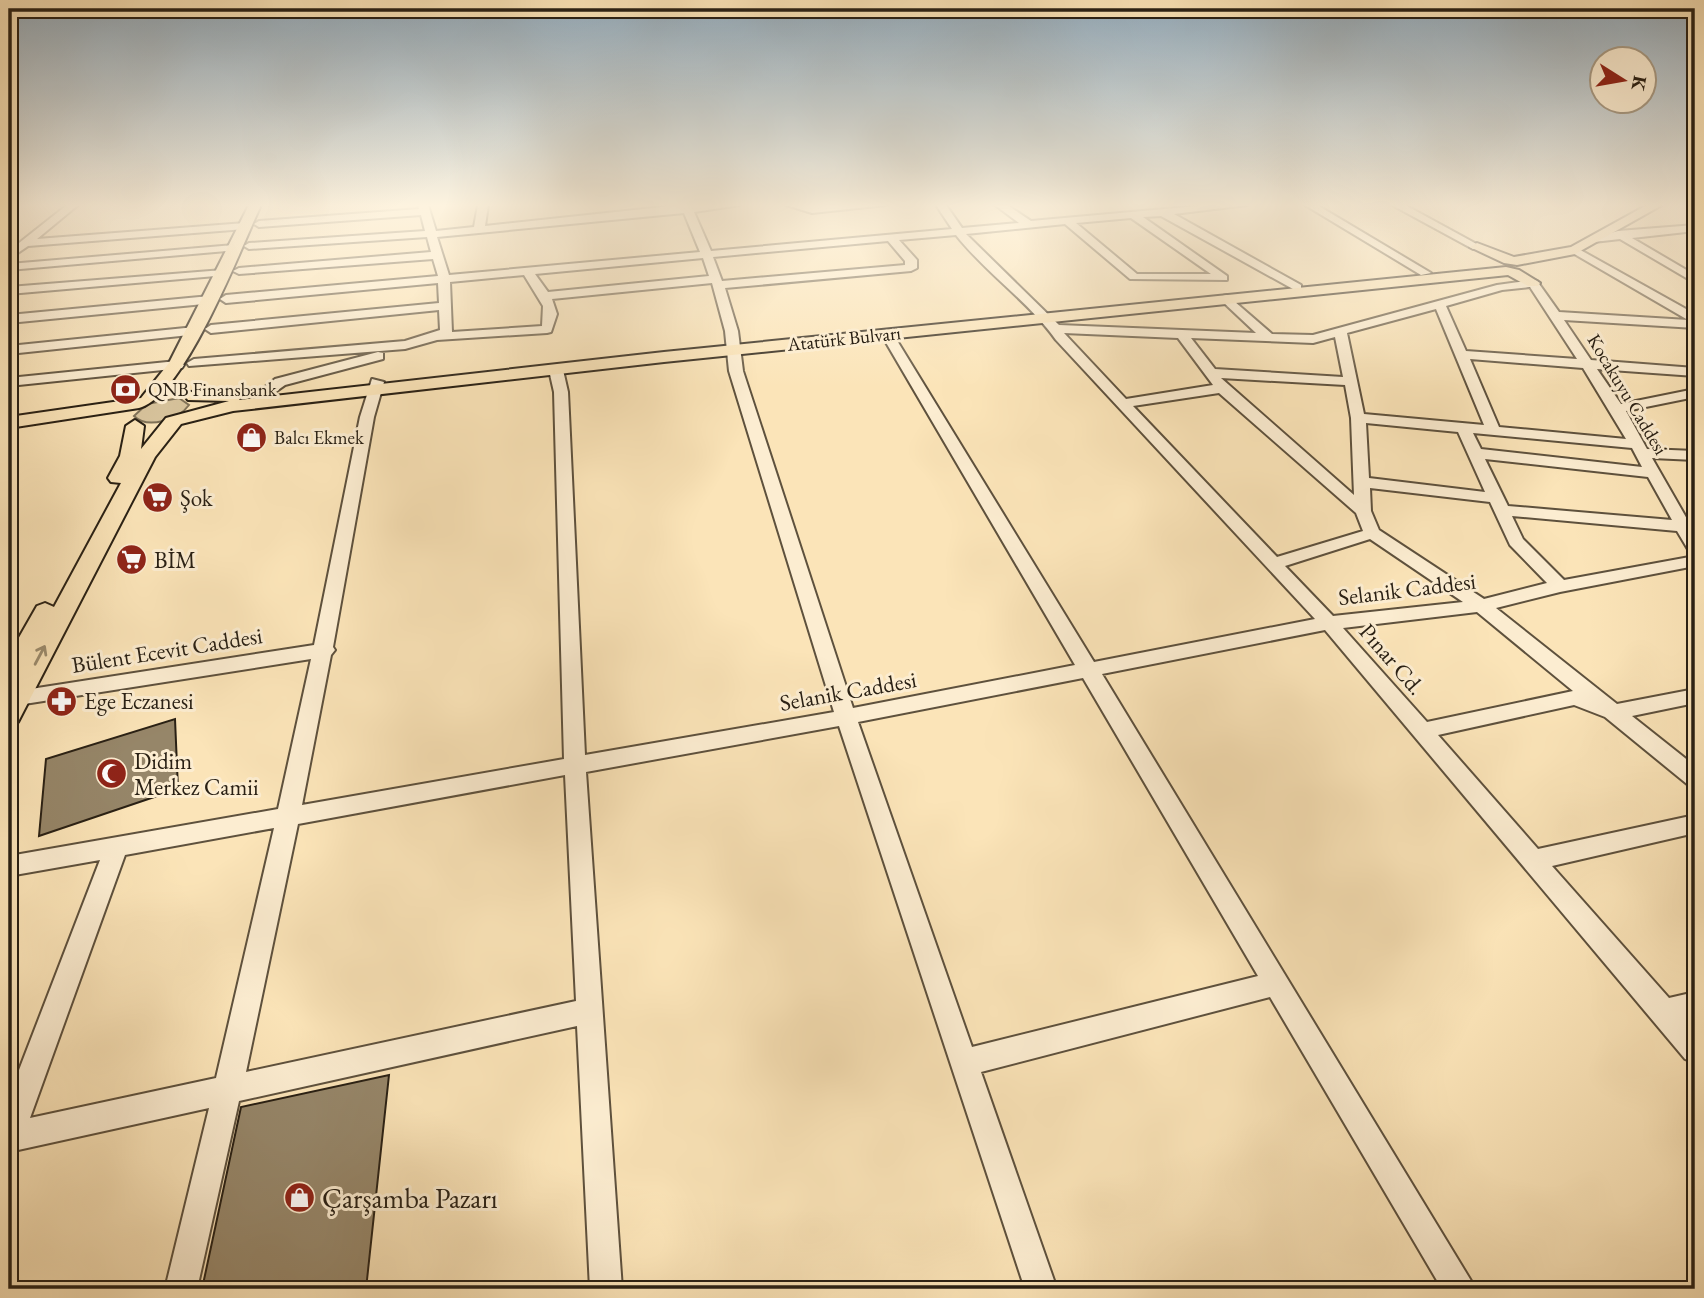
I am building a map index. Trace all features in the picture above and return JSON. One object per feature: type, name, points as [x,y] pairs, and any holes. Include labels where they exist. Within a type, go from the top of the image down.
[{"type":"main road","points":[[12,697],[146,455],[178,420],[198,406],[184,387],[185,377],[194,363],[210,300],[234,266]]},
{"type":"main road","name":"Atatürk Bulvarı","points":[[132,426],[178,420],[232,406],[376,386],[736,346],[1046,319],[1501,266]]},
{"type":"main road","name":"Atatürk Bulvarı","points":[[144,401],[191,395],[263,394],[556,370],[736,346],[1046,319],[1502,266]]},
{"type":"main road","name":"Kocakuyu Caddesi","points":[[1508,266],[1533,275]]},
{"type":"main road","name":"Atatürk Bulvarı","points":[[1533,275],[1548,266]]},
{"type":"main road","points":[[12,697],[130,456],[132,426],[124,417],[144,401],[177,365],[226,299],[231,272]]},
{"type":"main road","points":[[9,423],[144,401]]},
{"type":"main road","points":[[9,430],[84,424],[132,426]]},
{"type":"street","points":[[9,292],[309,266]]},
{"type":"street","points":[[438,337],[446,332],[444,278],[441,266]]},
{"type":"street","points":[[226,299],[583,266]]},
{"type":"street","points":[[710,266],[736,346],[736,371],[846,716],[1041,1289]]},
{"type":"street","points":[[546,296],[911,268],[911,266]]},
{"type":"street","name":"Pınar Cd.","points":[[988,266],[1046,319],[1122,404],[1329,623],[1695,1049]]},
{"type":"street","points":[[1120,266],[1134,277],[1223,278],[1205,266]]},
{"type":"street","points":[[1257,266],[1297,288]]},
{"type":"street","points":[[1412,266],[1425,273]]},
{"type":"street","points":[[1593,266],[1695,322]]},
{"type":"street","points":[[1670,266],[1695,280]]},
{"type":"street","points":[[194,363],[394,346],[438,337],[547,329],[552,316],[546,296],[526,271]]},
{"type":"street","points":[[1046,319],[1181,333],[1313,339],[1340,333],[1364,323],[1440,305],[1533,275]]},
{"type":"street","name":"Kocakuyu Caddesi","points":[[1533,275],[1617,409],[1695,547]]},
{"type":"street","points":[[1227,299],[1268,337]]},
{"type":"street","points":[[9,319],[210,300]]},
{"type":"street","points":[[1440,305],[1493,429]]},
{"type":"street","points":[[9,350],[445,306]]},
{"type":"street","points":[[1558,316],[1695,322]]},
{"type":"street","points":[[1181,333],[1222,388],[1363,511]]},
{"type":"street","points":[[1340,333],[1358,418],[1363,511],[1372,533],[1480,606],[1695,778]]},
{"type":"street","points":[[887,334],[1460,1289]]},
{"type":"street","points":[[263,394],[280,382],[376,358],[394,346]]},
{"type":"street","points":[[1463,355],[1695,372]]},
{"type":"street","points":[[9,383],[177,365]]},
{"type":"street","points":[[556,370],[561,392],[575,764],[607,1289]]},
{"type":"street","points":[[1210,373],[1350,381]]},
{"type":"street","points":[[181,1289],[229,1090],[325,650],[367,417],[376,386]]},
{"type":"street","points":[[1122,404],[1222,388]]},
{"type":"street","points":[[1617,409],[1695,393]]},
{"type":"street","points":[[1358,418],[1493,429],[1695,455]]},
{"type":"street","points":[[1463,427],[1516,541],[1560,586]]},
{"type":"street","points":[[1475,453],[1652,472]]},
{"type":"street","points":[[1361,482],[1500,504],[1682,526]]},
{"type":"street","points":[[1273,564],[1372,533]]},
{"type":"street","name":"Selanik Caddesi","points":[[9,866],[846,716],[1329,623],[1480,606],[1560,586],[1695,561]]},
{"type":"street","name":"Bülent Ecevit Caddesi","points":[[12,697],[325,650]]},
{"type":"street","points":[[1422,730],[1575,698],[1614,712],[1695,696]]},
{"type":"street","points":[[1533,860],[1695,824]]},
{"type":"street","points":[[9,1136],[117,846]]},
{"type":"street","points":[[964,1063],[1278,983]]},
{"type":"street","points":[[1664,1012],[1695,1005]]},
{"type":"street","points":[[9,1136],[589,1011]]},
{"type":"shaded area","points":[[179,398],[189,405],[171,418],[147,422],[134,416],[147,404]]},
{"type":"building","name":"Didim Merkez Camii","points":[[175,719],[178,789],[39,836],[46,759]]},
{"type":"building","name":"Çarşamba Pazarı","points":[[389,1075],[366,1289],[202,1289],[241,1107]]},
{"type":"place","name":"QNB Finansbank","points":[[125,389]]},
{"type":"place","name":"Balcı Ekmek","points":[[251,437]]},
{"type":"place","name":"Şok","points":[[157,498]]},
{"type":"place","name":"BİM","points":[[131,560]]},
{"type":"place","name":"Ege Eczanesi","points":[[61,701]]},
{"type":"place","name":"Didim Merkez Camii","points":[[111,774]]},
{"type":"place","name":"Çarşamba Pazarı","points":[[299,1198]]}]
